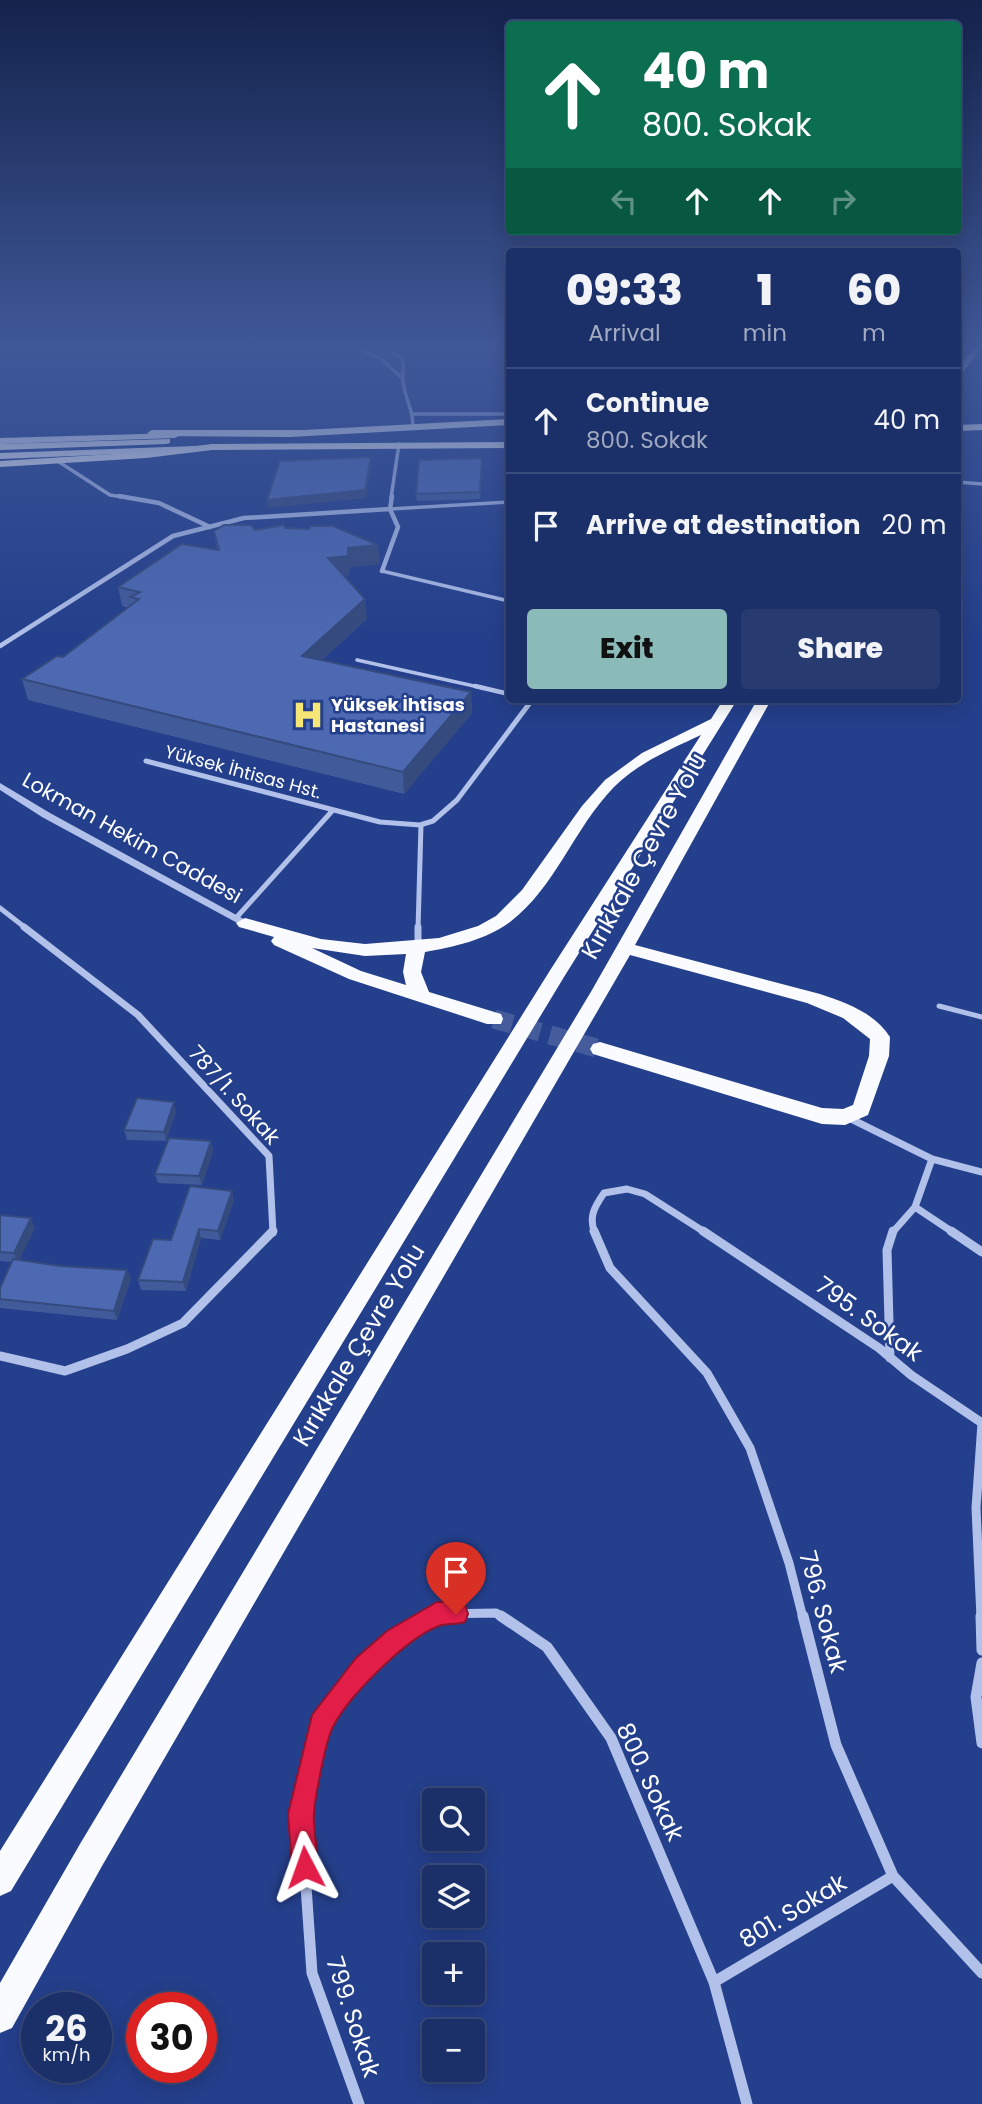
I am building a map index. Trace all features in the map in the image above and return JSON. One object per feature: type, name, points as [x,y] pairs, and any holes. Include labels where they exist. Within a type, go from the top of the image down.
[{"type":"highway","points":[[0,452],[108,445]]},
{"type":"highway","points":[[0,452],[325,445]]},
{"type":"highway","points":[[0,464],[212,447]]},
{"type":"highway","name":"Kırıkkale Çevre Yolu","points":[[0,1880],[555,976],[728,703]]},
{"type":"highway","name":"Kırıkkale Çevre Yolu","points":[[0,2017],[91,1855],[625,948],[762,703]]},
{"type":"highway","points":[[240,920],[321,945],[344,948],[391,950],[478,932],[501,920],[530,891],[608,785],[636,763],[716,722]]},
{"type":"highway","points":[[240,920],[329,965],[494,1019]]},
{"type":"highway","points":[[418,946],[411,967],[412,982],[422,996]]},
{"type":"highway","points":[[600,1049],[822,1116],[845,1117],[861,1110],[879,1056],[880,1037],[866,1021],[813,998],[625,948]]},
{"type":"street","points":[[382,571],[398,527],[390,509],[399,445]]},
{"type":"street","points":[[56,460],[110,495],[159,503],[210,527]]},
{"type":"street","points":[[961,482],[982,485]]},
{"type":"street","points":[[0,646],[173,536],[244,518],[390,509]]},
{"type":"street","points":[[418,946],[421,825],[446,812],[531,703]]},
{"type":"street","name":"Yüksek İhtisas Hst.","points":[[146,761],[400,826],[421,825]]},
{"type":"street","name":"Lokman Hekim Caddesi","points":[[0,786],[56,821],[240,920]]},
{"type":"street","name":"Yüksek İhtisas Hst.","points":[[240,920],[333,810]]},
{"type":"street","name":"787/1. Sokak","points":[[0,908],[138,1015],[269,1156],[273,1233],[183,1323],[127,1349],[65,1371],[0,1356]]},
{"type":"street","points":[[845,1117],[932,1159],[982,1172]]},
{"type":"street","points":[[890,1357],[887,1250],[894,1228],[915,1207],[932,1159]]},
{"type":"street","name":"795. Sokak","points":[[610,1268],[591,1224],[594,1208],[604,1193],[627,1189],[645,1194],[775,1276],[982,1423],[976,1508],[982,1650]]},
{"type":"street","points":[[915,1207],[982,1252]]},
{"type":"street","name":"796. Sokak","points":[[610,1268],[707,1373],[750,1448],[789,1563],[836,1745],[893,1876],[982,1973]]},
{"type":"street","name":"800. Sokak","points":[[364,1666],[395,1639],[437,1614],[496,1613],[547,1647],[611,1738],[714,1982],[747,2104]]},
{"type":"street","points":[[982,1663],[976,1697],[982,1743]]},
{"type":"street","name":"799. Sokak","points":[[359,2104],[312,1973],[301,1814],[321,1723],[364,1666]]},
{"type":"street","name":"801. Sokak","points":[[714,1982],[893,1876]]},
{"type":"lane","points":[[390,509],[506,502]]},
{"type":"lane","points":[[382,571],[506,600]]},
{"type":"lane","points":[[357,660],[506,693]]},
{"type":"lane","points":[[939,1006],[982,1017]]},
{"type":"building","points":[[371,457],[365,490],[267,500],[280,461]]},
{"type":"building","points":[[482,458],[480,492],[416,494],[419,460]]},
{"type":"building","points":[[224,525],[251,525],[255,530],[284,525],[285,528],[309,529],[311,526],[333,526],[378,545],[348,548],[348,556],[328,558],[365,599],[302,656],[471,692],[403,772],[22,679],[57,656],[63,657],[139,599],[130,597],[140,592],[118,587],[182,544],[219,550],[214,531]]},
{"type":"building","points":[[137,1098],[174,1102],[164,1132],[124,1130]]},
{"type":"building","points":[[169,1138],[211,1141],[199,1176],[155,1174]]},
{"type":"building","points":[[190,1186],[232,1191],[218,1231],[199,1229],[183,1282],[138,1280],[153,1239],[171,1240]]},
{"type":"building","points":[[0,1215],[31,1218],[14,1253],[0,1252]]},
{"type":"building","points":[[13,1259],[60,1266],[127,1270],[114,1311],[0,1299],[0,1288]]},
{"type":"tunnel","points":[[494,1019],[600,1049]]},
{"type":"place","name":"Yüksek İhtisas Hastanesi","points":[[308,715]]},
{"type":"route","points":[[305,1867],[301,1814],[321,1723],[364,1666],[395,1639],[437,1614],[456,1614]]}]
